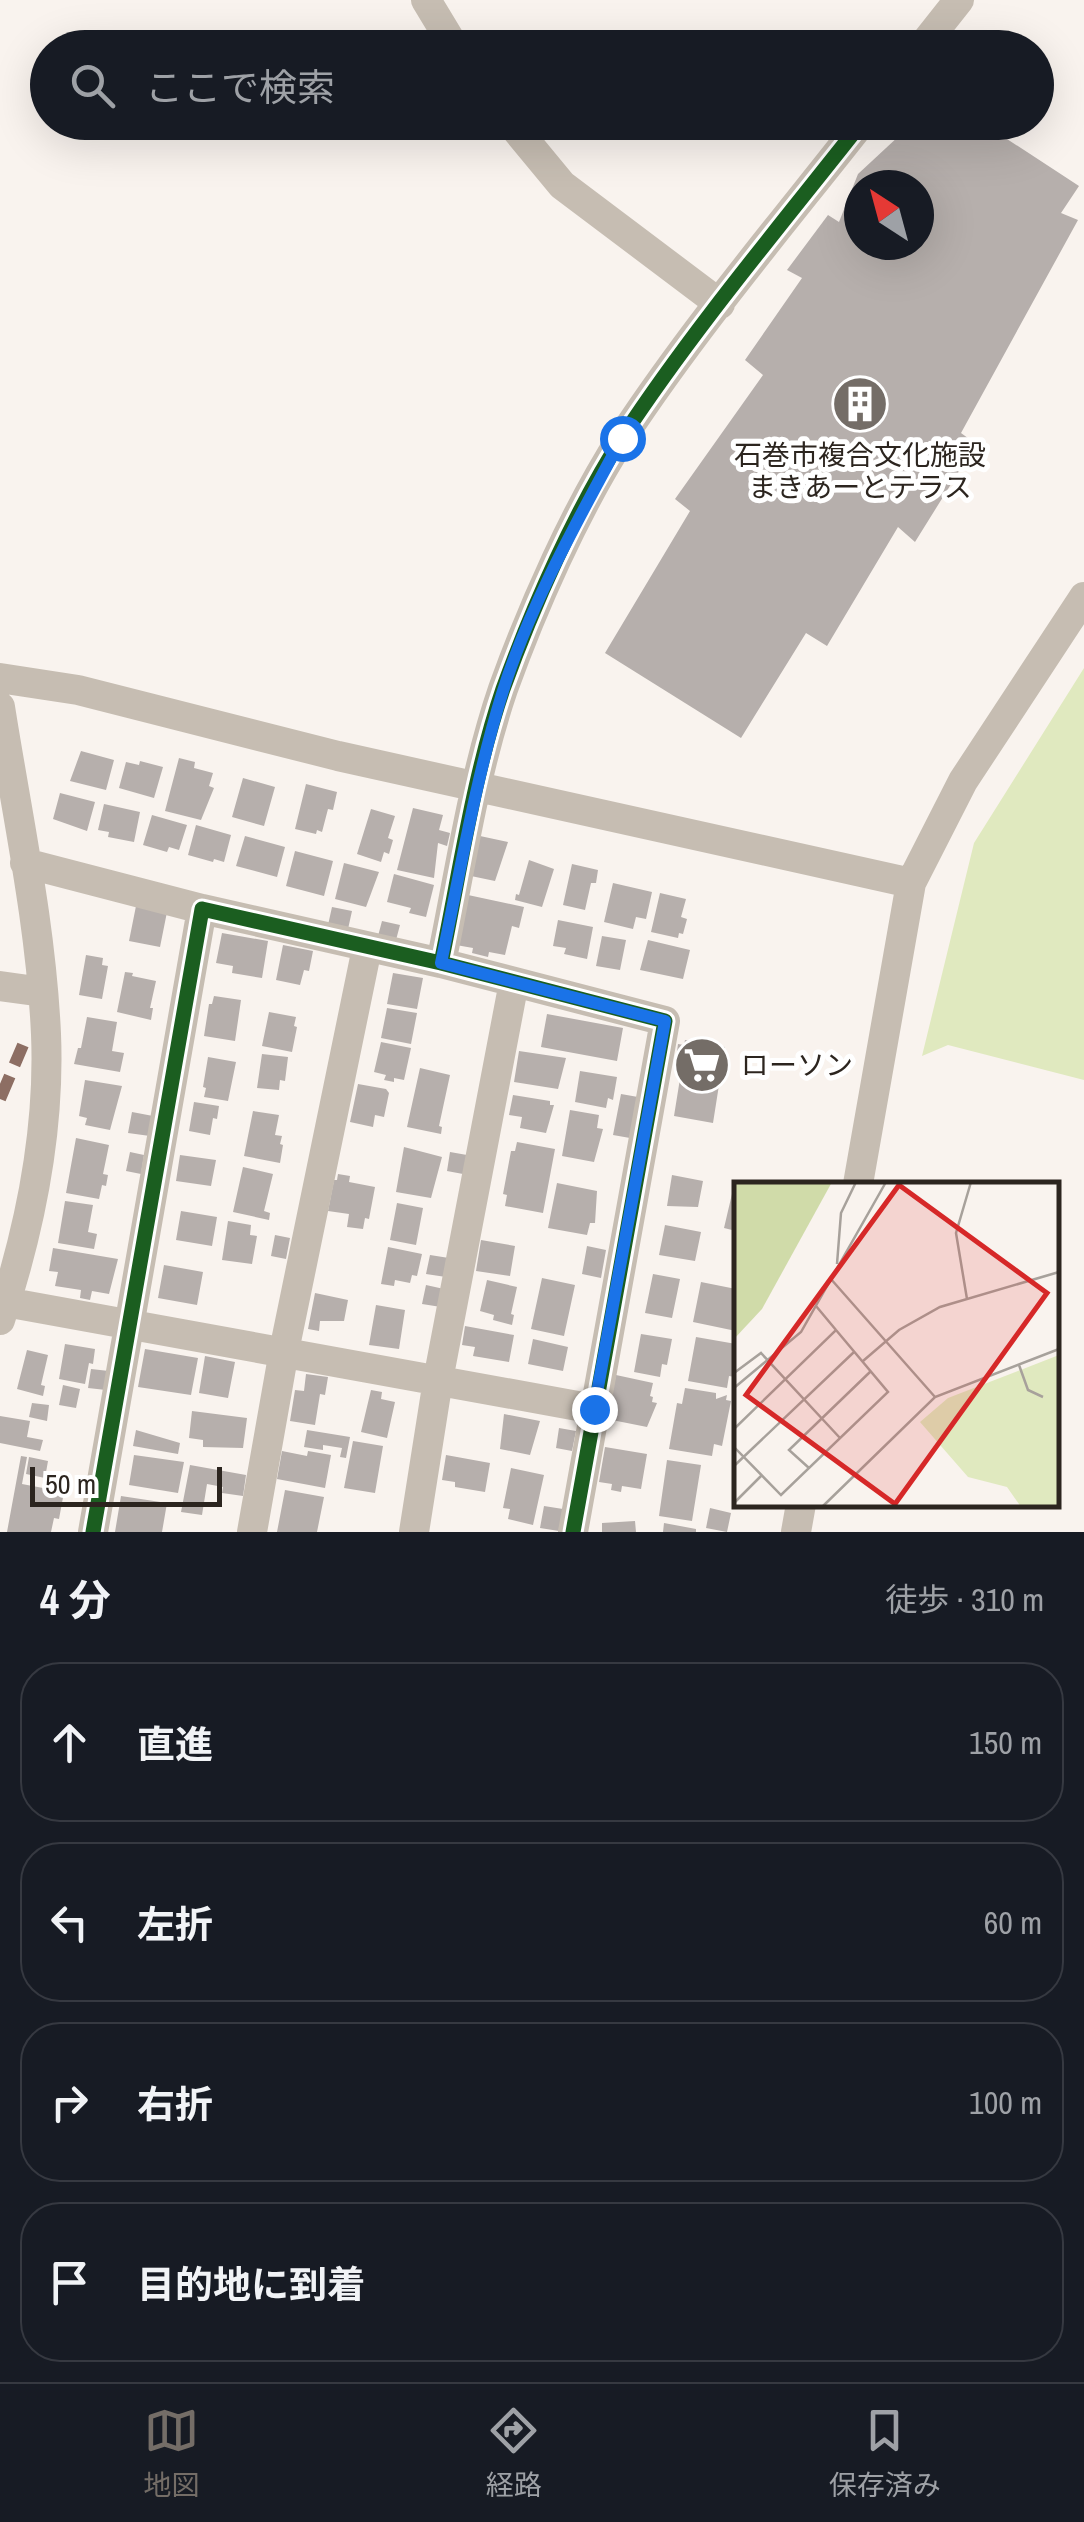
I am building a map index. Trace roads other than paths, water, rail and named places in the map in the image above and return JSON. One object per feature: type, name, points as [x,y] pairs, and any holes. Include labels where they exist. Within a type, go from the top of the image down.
[{"type":"street","points":[[426,0],[444,30]]},
{"type":"street","points":[[935,30],[958,0]]},
{"type":"street","points":[[525,140],[562,185],[720,304]]},
{"type":"street","points":[[441,963],[477,786],[502,692],[536,607],[578,520],[622,438],[848,140]]},
{"type":"street","points":[[858,1182],[911,884],[963,781],[1084,597]]},
{"type":"street","points":[[0,678],[78,690],[338,756],[911,884]]},
{"type":"street","points":[[0,707],[25,862],[46,1038],[38,1171],[2,1308],[129,1324],[594,1409]]},
{"type":"street","points":[[25,862],[665,1021],[573,1532]]},
{"type":"street","points":[[93,1532],[202,909]]},
{"type":"street","points":[[252,1532],[284,1351],[367,948]]},
{"type":"street","points":[[414,1532],[438,1380],[514,982]]},
{"type":"street","points":[[0,986],[43,992]]},
{"type":"street","points":[[796,1532],[800,1507]]},
{"type":"place","name":"石巻市複合文化施設 まきあーとテラス","points":[[860,404]]},
{"type":"place","name":"ローソン","points":[[702,1065]]}]
